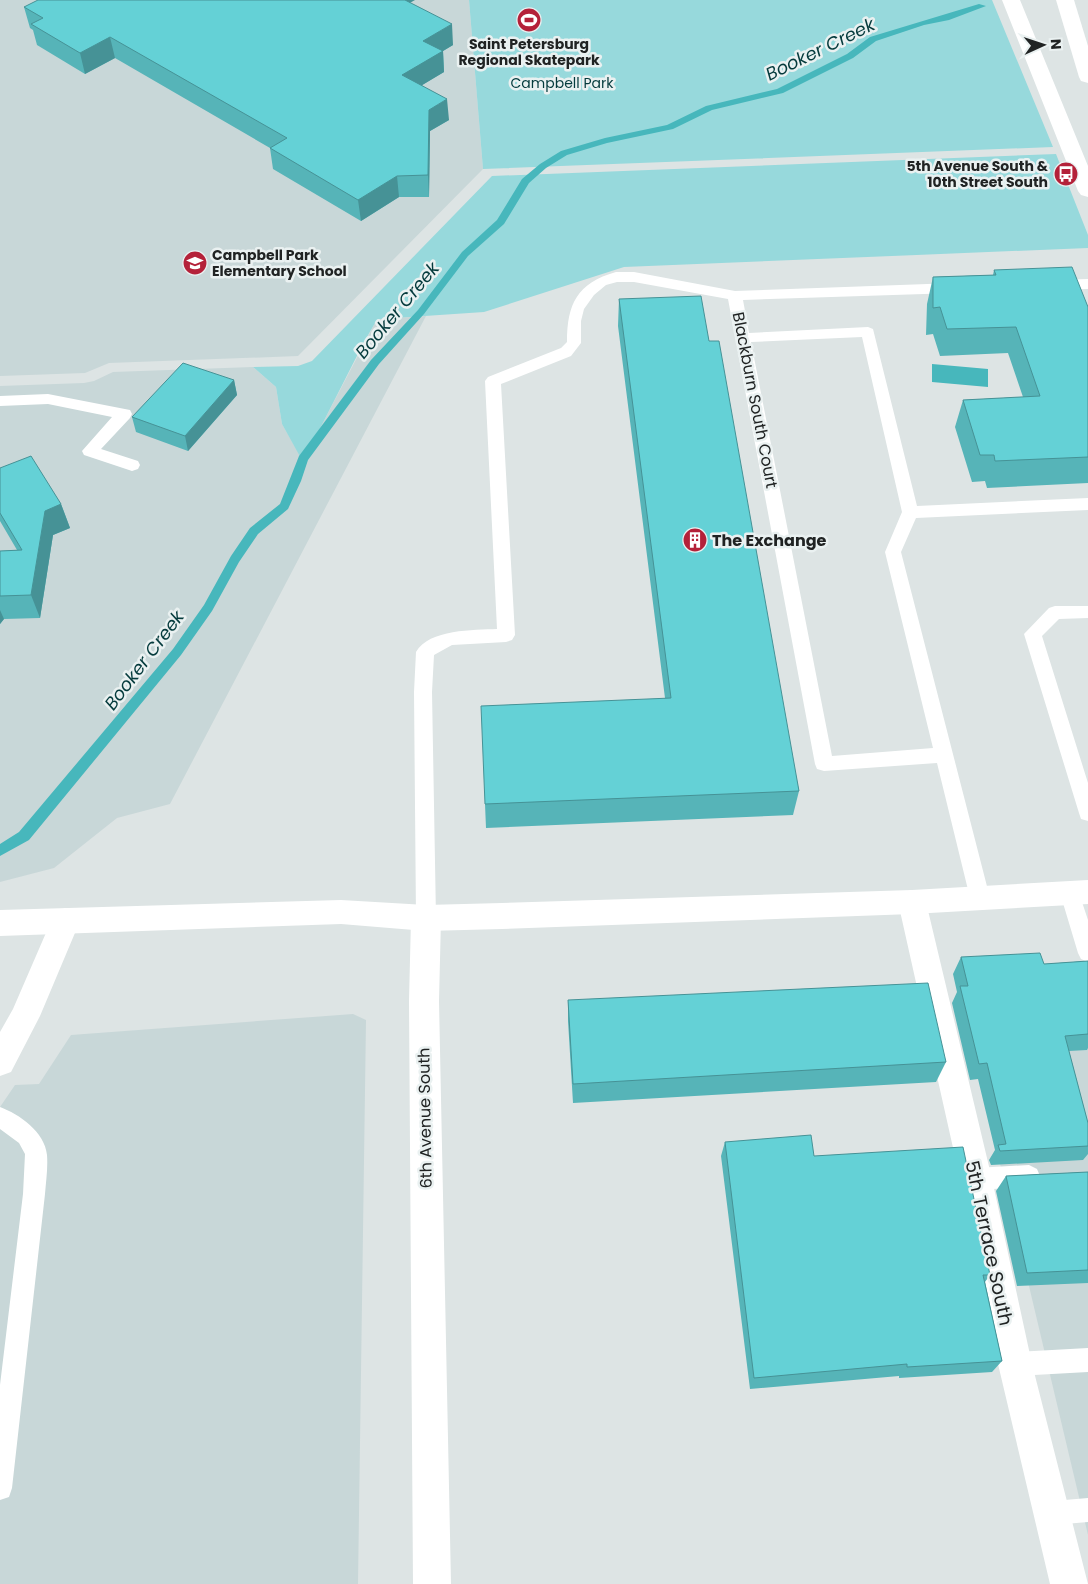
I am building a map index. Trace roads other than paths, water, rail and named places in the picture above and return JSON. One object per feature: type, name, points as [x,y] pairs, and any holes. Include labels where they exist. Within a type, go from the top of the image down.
[{"type":"main road","points":[[1011,0],[1088,192]]},
{"type":"main road","points":[[1065,0],[1088,77]]},
{"type":"main road","points":[[0,923],[341,912],[426,918],[912,902],[1079,893]]},
{"type":"main road","name":"5th Terrace South","points":[[912,902],[976,1179],[1015,1364],[1069,1584]]},
{"type":"main road","name":"6th Avenue South","points":[[426,918],[424,1002],[432,1584]]},
{"type":"main road","points":[[0,1062],[25,1016],[65,921]]},
{"type":"lane","points":[[425,652],[440,641],[450,638],[506,636],[493,381],[566,352],[574,343],[574,321],[577,308],[589,292],[601,282],[616,278],[634,277],[735,296]]},
{"type":"lane","points":[[1045,285],[1088,284]]},
{"type":"lane","name":"Blackburn South Court","points":[[944,755],[824,764],[735,296],[968,288]]},
{"type":"lane","points":[[743,338],[868,332],[910,512],[893,552],[980,898]]},
{"type":"lane","points":[[0,401],[48,400],[124,414],[90,451],[132,465]]},
{"type":"lane","points":[[910,512],[1088,504]]},
{"type":"lane","points":[[1088,612],[1055,613],[1033,634],[1088,813]]},
{"type":"lane","name":"6th Avenue South","points":[[425,652],[423,692],[426,918]]},
{"type":"lane","points":[[1079,893],[1088,953]]},
{"type":"lane","points":[[0,1117],[27,1136],[36,1153],[34,1194],[0,1488]]},
{"type":"lane","points":[[976,1179],[1050,1175]]},
{"type":"lane","points":[[1015,1364],[1088,1360]]},
{"type":"lane","points":[[1053,1513],[1088,1510]]},
{"type":"waterway","name":"Booker Creek","points":[[0,851],[24,836],[177,652],[208,608],[235,559],[254,531],[284,506],[296,481],[303,459],[375,362],[421,312],[465,254],[501,222],[525,181],[543,166],[564,153],[605,141],[670,127],[709,108],[780,91],[850,56],[873,39],[982,6]]},
{"type":"place","name":"Saint Petersburg Regional Skatepark","points":[[529,20]]},
{"type":"place","name":"5th Avenue South & 10th Street South","points":[[1066,174]]},
{"type":"place","name":"Campbell Park Elementary School","points":[[195,263]]},
{"type":"place","name":"The Exchange","points":[[695,540]]},
{"type":"park label","name":"Campbell Park","points":[[562,83]]}]
